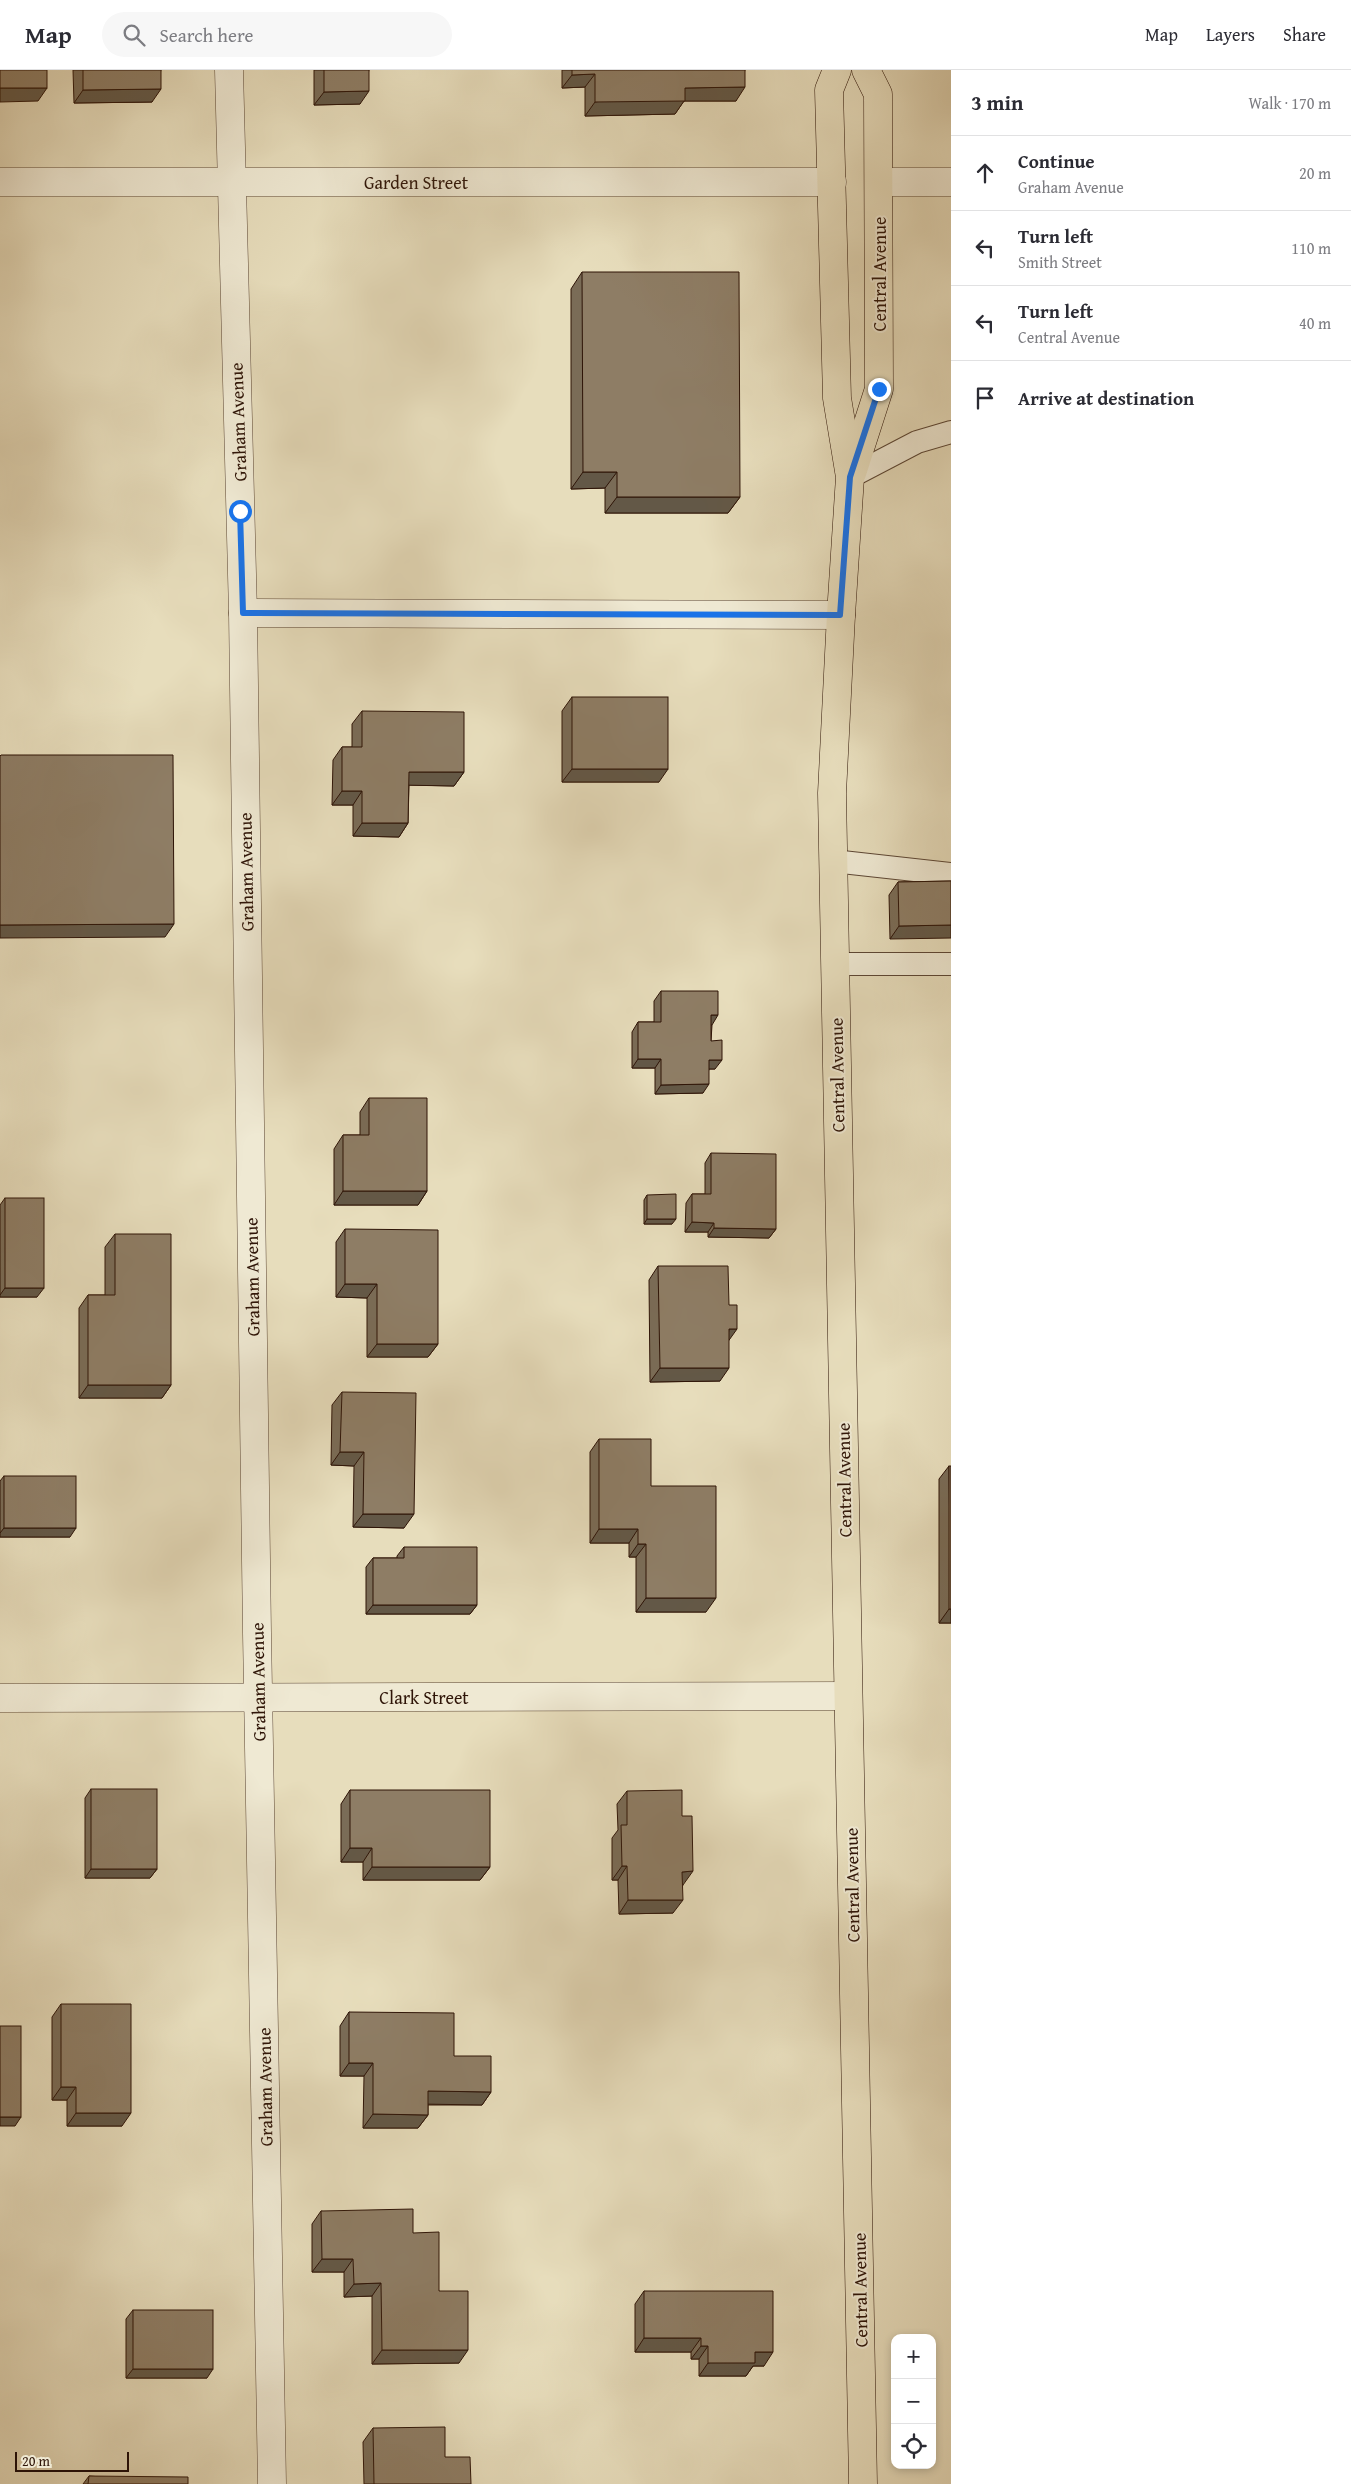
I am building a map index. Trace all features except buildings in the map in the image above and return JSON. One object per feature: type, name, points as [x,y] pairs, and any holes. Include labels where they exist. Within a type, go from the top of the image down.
[{"type":"main road","name":"Central Avenue","points":[[837,70],[829,90],[837,398],[850,477],[840,615],[832,793],[863,2484]]},
{"type":"main road","name":"Central Avenue","points":[[850,477],[879,389],[878,94],[866,70]]},
{"type":"street","name":"Graham Avenue","points":[[230,70],[231,182],[243,613],[258,1697],[272,2484]]},
{"type":"street","name":"Garden Street","points":[[0,182],[832,182]]},
{"type":"street","points":[[879,182],[951,182]]},
{"type":"street","points":[[243,613],[840,615]]},
{"type":"street","name":"Clark Street","points":[[0,1698],[848,1696]]},
{"type":"lane","points":[[850,477],[916,442],[951,432]]},
{"type":"lane","points":[[833,861],[951,874]]},
{"type":"lane","points":[[835,964],[951,964]]},
{"type":"route","points":[[240,511],[243,613],[840,615],[850,477],[879,389]]}]
